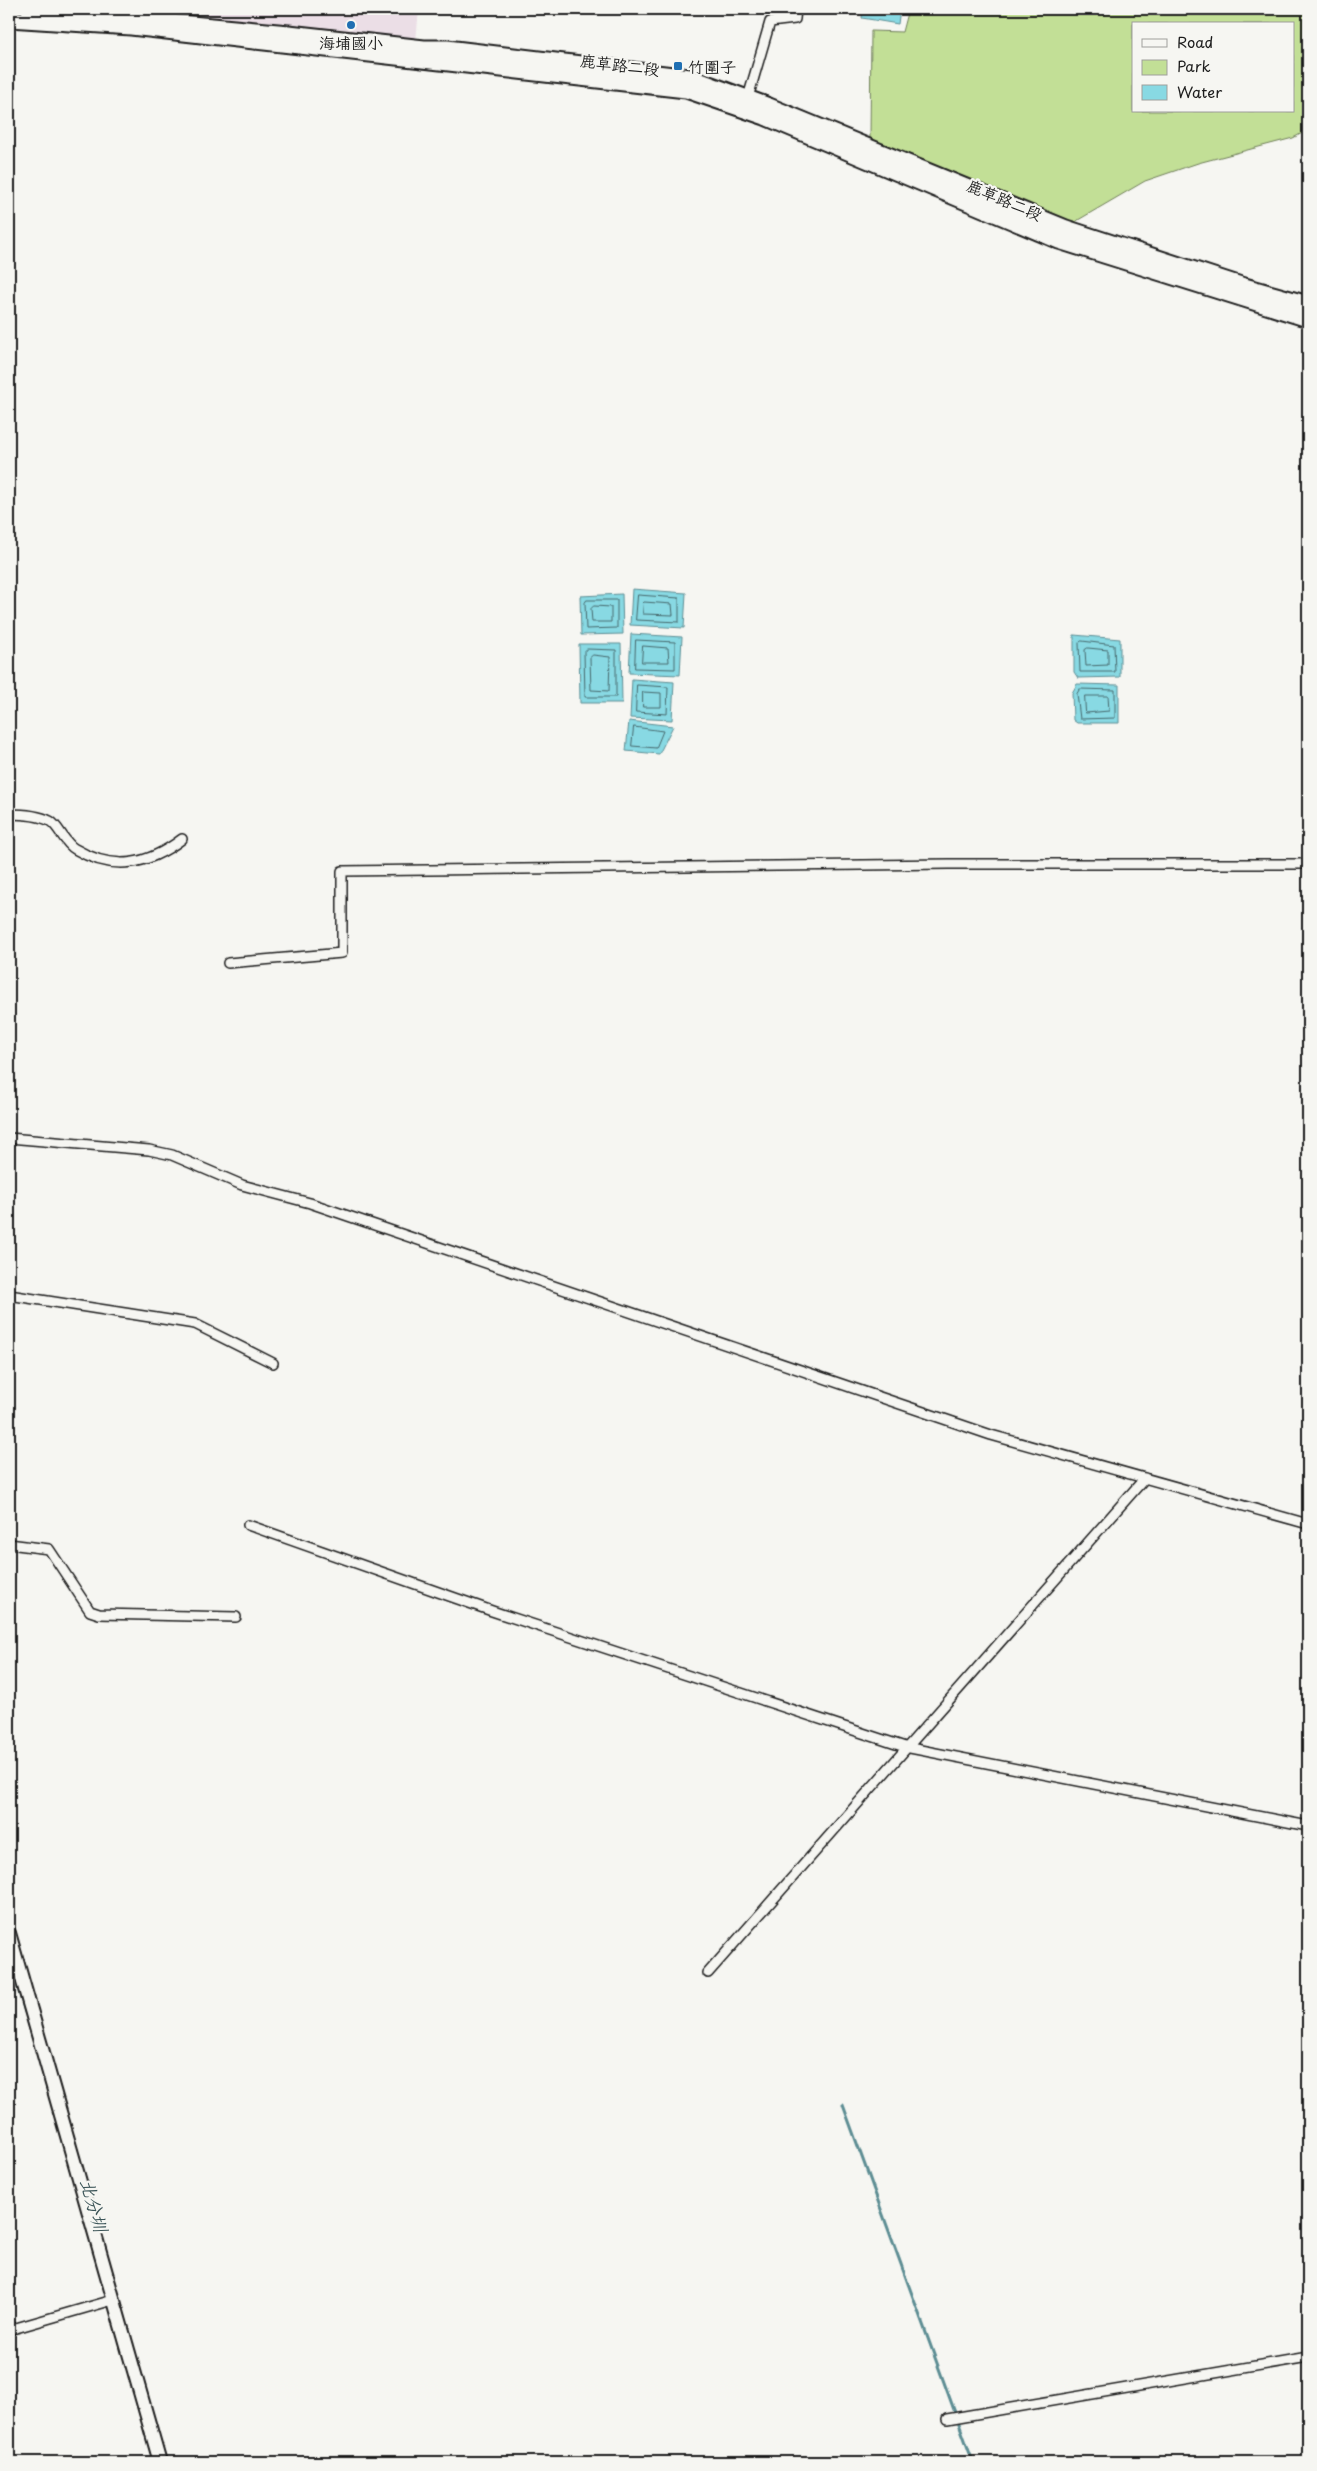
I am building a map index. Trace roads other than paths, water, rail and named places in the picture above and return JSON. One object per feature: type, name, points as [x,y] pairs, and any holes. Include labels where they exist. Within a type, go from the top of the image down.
[{"type":"main road","name":"鹿草路二段","points":[[29,9],[289,38],[686,90],[746,104],[1066,228],[1241,285],[1308,304]]},
{"type":"main road","name":"鹿草路二段","points":[[9,19],[113,17]]},
{"type":"main road","name":"鹿草路二段","points":[[746,104],[765,117],[1059,241],[1308,318]]},
{"type":"street","points":[[746,104],[770,22],[795,19],[796,9]]},
{"type":"street","points":[[9,814],[37,817],[52,822],[63,839],[75,849],[110,863],[137,863],[163,854],[182,839]]},
{"type":"street","points":[[228,963],[342,953],[342,870],[949,864],[1308,864]]},
{"type":"street","points":[[9,1138],[149,1150],[172,1155],[242,1184],[310,1203],[991,1435],[1308,1524]]},
{"type":"street","points":[[9,1295],[195,1324],[273,1362]]},
{"type":"street","points":[[708,1973],[1145,1478]]},
{"type":"street","points":[[248,1525],[492,1611],[906,1747],[1308,1826]]},
{"type":"street","points":[[9,1544],[49,1549],[90,1611],[99,1614],[236,1617]]},
{"type":"street","points":[[9,1933],[13,1962],[108,2302],[160,2462]]},
{"type":"street","points":[[9,2330],[108,2302]]},
{"type":"street","points":[[947,2419],[1308,2357]]},
{"type":"water","points":[[863,9],[900,9],[898,24],[862,18]]},
{"type":"water","points":[[632,589],[686,593],[684,628],[630,625]]},
{"type":"water","points":[[622,594],[623,634],[581,635],[580,596]]},
{"type":"water","points":[[631,634],[682,637],[680,675],[629,673]]},
{"type":"water","points":[[1074,635],[1120,639],[1120,677],[1078,678],[1074,672]]},
{"type":"water","points":[[579,644],[621,644],[622,703],[580,703]]},
{"type":"water","points":[[632,679],[674,682],[672,720],[630,718]]},
{"type":"water","points":[[1077,684],[1119,685],[1119,723],[1077,723],[1073,720],[1072,693]]},
{"type":"water","points":[[629,721],[673,726],[659,754],[626,751]]},
{"type":"waterway","name":"北分圳","points":[[9,1956],[25,2012]]},
{"type":"waterway","points":[[843,2105],[973,2462]]},
{"type":"place","name":"海埔國小","points":[[351,25]]},
{"type":"place","name":"竹圍子","points":[[678,66]]}]
